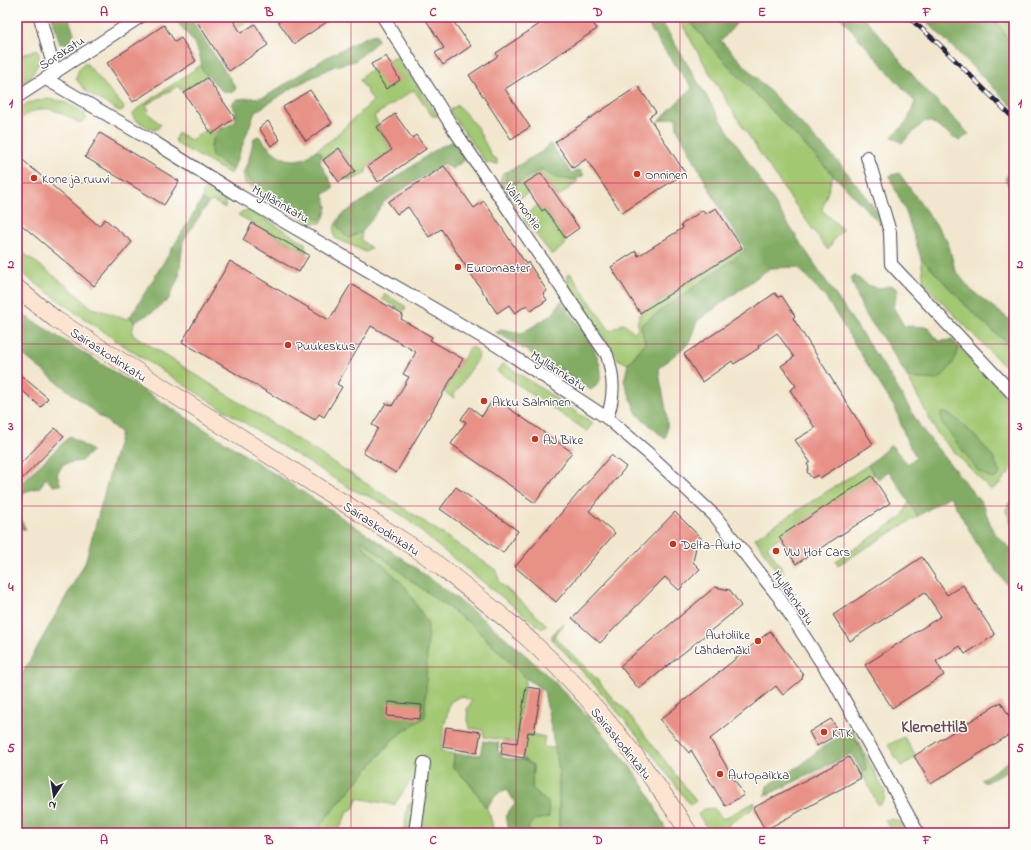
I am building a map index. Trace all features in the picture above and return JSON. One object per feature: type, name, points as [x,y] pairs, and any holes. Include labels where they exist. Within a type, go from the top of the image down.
[{"type":"main road","name":"Sairaskodinkatu","points":[[17,288],[55,319],[417,550],[475,594],[534,644],[577,689],[634,755],[689,833]]},
{"type":"street","points":[[40,17],[51,76]]},
{"type":"street","name":"Sorakatu","points":[[17,97],[140,17]]},
{"type":"street","name":"Valimontie","points":[[383,17],[455,130],[607,355],[613,376],[612,403],[607,418]]},
{"type":"street","name":"Myllärinkatu","points":[[51,76],[240,196],[496,345],[607,418],[658,462],[715,516],[778,596],[836,685],[918,833]]},
{"type":"street","points":[[867,157],[890,232],[891,264],[1014,395]]},
{"type":"street","points":[[415,833],[424,764]]},
{"type":"green space","points":[[52,17],[68,17],[74,33],[68,43],[60,44]]},
{"type":"green space","points":[[176,17],[193,17],[193,22],[236,88],[233,93],[222,91],[202,70],[200,55],[191,38],[176,21]]},
{"type":"green space","points":[[231,17],[249,17],[251,20],[237,27]]},
{"type":"green space","points":[[643,17],[659,17],[714,109],[799,241],[893,380],[921,428],[983,505],[993,531],[1014,552],[1014,594],[977,544],[950,496],[918,516],[889,471],[878,479],[868,465],[891,445],[908,464],[916,457],[906,439],[896,410],[826,298],[798,267],[770,268],[697,321],[689,343],[659,368],[667,422],[665,439],[637,414],[624,381],[628,364],[645,343],[641,325],[746,250],[719,207],[677,128],[676,117],[658,121],[692,88]]},
{"type":"green space","points":[[678,17],[686,17],[712,48],[833,175],[822,210],[843,230],[835,238],[828,250],[788,194],[730,107]]},
{"type":"green space","points":[[686,17],[742,17],[721,41],[842,166],[882,218],[883,227],[712,48]]},
{"type":"green space","points":[[840,17],[864,17],[921,85],[969,134],[959,141],[931,122],[925,121],[902,143],[892,137],[908,120],[915,102]]},
{"type":"green space","points":[[922,17],[994,17],[1014,50],[1014,108]]},
{"type":"green space","points":[[994,17],[1004,17],[1014,29],[1014,50]]},
{"type":"green space","points":[[376,34],[378,41],[355,61],[335,66],[295,86],[255,112],[233,170],[212,156],[212,143],[216,134],[236,121],[236,112],[231,104],[238,99],[265,97],[327,57],[368,36]]},
{"type":"green space","points":[[38,49],[40,61],[30,78],[17,86],[17,57]]},
{"type":"green space","points":[[397,56],[438,116],[432,116],[414,90],[374,116],[379,125],[377,127],[392,150],[368,166],[365,174],[351,180],[344,178],[355,170],[339,148],[323,160],[321,153],[315,151],[331,140],[373,101],[360,80],[364,74],[373,69],[382,78],[389,60]]},
{"type":"green space","points":[[84,64],[87,64],[124,107],[123,110],[119,111],[87,92],[76,79],[78,71]]},
{"type":"green space","points":[[201,65],[202,70],[207,76],[183,92],[178,86],[146,105],[149,110],[147,112],[161,125],[157,129],[153,130],[134,119],[133,114],[137,109]]},
{"type":"green space","points":[[45,99],[63,101],[85,113],[86,119],[80,123],[55,111],[42,109],[35,111],[17,121],[17,109],[28,103]]},
{"type":"green space","points":[[458,105],[477,127],[492,157],[497,159],[497,164],[486,163],[451,113],[450,110]]},
{"type":"green space","points":[[222,127],[223,128],[213,140],[211,151],[212,156],[233,170],[231,174],[177,144],[175,139],[178,133],[191,140],[208,129],[212,134]]},
{"type":"green space","points":[[259,136],[277,154],[288,159],[303,159],[315,151],[321,153],[320,162],[334,188],[323,195],[327,208],[325,214],[320,220],[249,180],[246,171],[254,138]]},
{"type":"green space","points":[[451,142],[456,143],[465,160],[452,169],[444,163],[385,201],[362,232],[348,238],[337,226],[342,215],[438,148]]},
{"type":"green space","points":[[550,143],[571,173],[580,170],[584,175],[573,179],[562,179],[551,175],[542,169],[514,184],[505,180],[507,172],[541,152]]},
{"type":"green space","points":[[248,161],[246,171],[320,220],[327,212],[321,223],[311,223],[245,183],[243,173]]},
{"type":"green space","points":[[543,169],[554,176],[563,179],[577,179],[577,182],[558,197],[541,173],[524,184],[529,192],[515,202],[502,185],[501,177],[503,173],[507,172],[505,180],[514,184]]},
{"type":"green space","points":[[899,173],[948,242],[955,270],[971,290],[1014,323],[1014,349],[977,317],[921,258],[906,212],[889,176]]},
{"type":"green space","points":[[1008,174],[1014,177],[1014,196],[1005,179]]},
{"type":"green space","points":[[206,187],[215,188],[225,195],[225,208],[213,201],[208,203],[202,200],[203,191]]},
{"type":"green space","points":[[202,200],[208,203],[183,241],[179,276],[169,299],[154,311],[134,322],[130,317]]},
{"type":"green space","points":[[538,205],[542,211],[545,209],[564,237],[566,237],[565,245],[552,255],[524,219],[525,215]]},
{"type":"green space","points":[[243,211],[252,211],[305,243],[307,253],[238,215]]},
{"type":"green space","points":[[342,215],[337,226],[349,238],[362,232],[361,240],[371,248],[366,252],[335,238],[335,226]]},
{"type":"green space","points":[[17,248],[67,286],[92,308],[127,319],[130,317],[134,322],[132,334],[392,500],[496,570],[500,583],[547,625],[542,629],[433,542],[405,517],[375,499],[351,489],[224,410],[139,356],[57,299],[17,269]]},
{"type":"green space","points":[[742,248],[746,250],[641,325],[645,343],[628,364],[618,359],[568,284],[567,275],[570,273],[610,331],[624,323],[634,332],[638,329],[637,325],[640,313]]},
{"type":"green space","points":[[921,258],[977,317],[1014,349],[1014,376],[924,284]]},
{"type":"green space","points":[[854,275],[863,282],[875,288],[891,285],[898,289],[893,307],[904,326],[928,327],[938,341],[953,340],[959,347],[952,365],[938,380],[908,378],[889,347],[863,311],[851,278]]},
{"type":"green space","points":[[385,294],[406,307],[404,311],[382,299]]},
{"type":"green space","points":[[561,301],[582,329],[596,353],[600,365],[601,375],[597,386],[591,390],[496,332],[501,329],[522,333],[553,314]]},
{"type":"green space","points":[[17,311],[320,503],[414,567],[505,637],[548,675],[588,716],[625,760],[651,799],[668,833],[559,833],[559,770],[544,691],[526,678],[472,625],[413,582],[362,540],[361,544],[405,586],[428,624],[425,717],[394,738],[321,824],[320,833],[17,833],[17,683],[85,563],[121,433],[17,350]]},
{"type":"green space","points":[[470,347],[475,349],[479,354],[478,359],[454,395],[454,398],[444,392]]},
{"type":"green space","points":[[959,347],[1014,404],[1014,467],[997,486],[991,490],[938,435],[908,378],[938,380],[951,365],[956,357]]},
{"type":"green space","points":[[503,363],[593,423],[587,431],[497,371]]},
{"type":"green space","points":[[941,412],[954,417],[982,444],[995,460],[1000,473],[998,477],[993,479],[979,472],[941,422]]},
{"type":"green space","points":[[70,436],[92,451],[81,461],[63,464],[57,475],[61,485],[53,486],[46,478],[40,487],[24,492],[20,503],[19,515],[26,529],[18,529],[17,485],[19,485]]},
{"type":"green space","points":[[868,465],[874,475],[767,546],[784,572],[780,576],[755,538]]},
{"type":"green space","points":[[909,502],[918,516],[838,565],[836,561],[902,517]]},
{"type":"green space","points":[[1009,502],[1014,506],[1014,529],[1006,511]]},
{"type":"green space","points":[[362,540],[413,582],[472,625],[526,678],[517,731],[545,737],[543,747],[555,748],[559,770],[559,833],[529,833],[528,827],[535,820],[549,817],[548,803],[532,788],[533,765],[524,760],[522,743],[484,737],[483,730],[469,728],[467,709],[472,701],[461,696],[450,702],[444,727],[441,751],[454,754],[453,767],[474,788],[485,805],[492,823],[493,833],[420,833],[427,781],[412,779],[394,805],[357,798],[354,808],[347,812],[338,833],[320,833],[321,824],[394,738],[425,717],[405,586],[361,544]]},
{"type":"green space","points":[[563,623],[564,624],[554,636],[594,676],[614,700],[623,707],[696,801],[690,805],[658,761],[624,719],[552,639],[552,635]]},
{"type":"green space","points":[[850,731],[854,733],[885,792],[884,800],[878,805],[861,771],[867,770]]},
{"type":"green space","points":[[850,731],[862,751],[867,770],[861,770],[851,754],[765,796],[767,786],[801,765],[821,748]]},
{"type":"green space","points":[[904,737],[915,755],[915,758],[901,766],[888,745]]},
{"type":"green space","points":[[483,741],[499,743],[498,751],[503,758],[524,760],[533,765],[532,788],[548,803],[549,817],[535,820],[528,827],[529,833],[509,833],[506,815],[515,803],[507,789],[496,795],[486,808],[471,784],[453,767],[454,754],[480,755]]},
{"type":"green space","points":[[1014,758],[1014,769],[984,783],[982,779]]},
{"type":"green space","points":[[755,802],[751,810],[728,825],[732,833],[710,833],[698,814],[703,809],[714,808],[723,819]]},
{"type":"green space","points":[[413,803],[415,805],[411,833],[403,833],[408,805]]},
{"type":"green space","points":[[892,819],[904,824],[909,833],[892,833],[885,820]]},
{"type":"building","points":[[194,17],[231,17],[241,33],[255,24],[268,45],[229,71]]},
{"type":"building","points":[[275,17],[334,17],[294,44]]},
{"type":"building","points":[[424,17],[450,17],[471,46],[443,65],[435,53],[444,48]]},
{"type":"building","points":[[550,17],[589,17],[597,29],[505,89],[530,127],[511,139],[469,75],[498,56],[496,53]]},
{"type":"building","points":[[164,25],[175,42],[181,38],[196,61],[133,102],[107,63]]},
{"type":"building","points":[[386,56],[400,80],[386,89],[371,64]]},
{"type":"building","points":[[207,78],[235,118],[212,134],[184,93]]},
{"type":"building","points":[[638,86],[656,112],[649,117],[685,173],[622,213],[586,159],[573,168],[555,142]]},
{"type":"building","points":[[310,90],[332,123],[306,141],[283,107]]},
{"type":"building","points":[[395,114],[412,138],[416,135],[426,149],[378,182],[368,166],[392,150],[377,127]]},
{"type":"building","points":[[268,121],[280,140],[271,146],[259,128]]},
{"type":"building","points":[[100,133],[179,181],[164,205],[85,157]]},
{"type":"building","points":[[339,148],[355,171],[339,182],[323,160]]},
{"type":"building","points":[[17,155],[99,226],[105,219],[132,242],[94,286],[17,221]]},
{"type":"building","points":[[444,166],[474,208],[484,201],[526,264],[528,262],[547,291],[543,294],[547,300],[531,311],[527,305],[515,313],[509,305],[497,313],[441,229],[429,237],[408,207],[397,214],[388,202]]},
{"type":"building","points":[[541,173],[579,228],[565,238],[545,209],[542,211],[524,184]]},
{"type":"building","points":[[716,208],[742,248],[640,313],[611,267],[636,251],[638,256],[683,228],[681,225],[703,210],[705,214]]},
{"type":"building","points":[[252,223],[309,255],[299,272],[243,240]]},
{"type":"building","points":[[230,261],[329,320],[351,284],[403,315],[401,319],[432,337],[430,340],[463,359],[396,473],[363,453],[378,428],[372,425],[386,403],[392,406],[409,377],[403,374],[416,352],[371,326],[337,384],[342,387],[324,417],[319,414],[315,420],[182,342]]},
{"type":"building","points":[[775,293],[778,297],[782,296],[795,316],[793,318],[873,444],[820,478],[818,475],[812,478],[807,472],[809,467],[807,464],[810,462],[795,440],[815,428],[790,390],[796,386],[781,366],[794,357],[777,333],[758,346],[759,348],[734,364],[732,361],[702,382],[684,354]]},
{"type":"building","points":[[17,372],[48,398],[41,407],[17,386]]},
{"type":"building","points":[[494,398],[572,452],[535,503],[451,444],[466,422],[461,419],[470,407],[482,416]]},
{"type":"building","points":[[55,428],[64,436],[17,484],[17,467]]},
{"type":"building","points":[[611,455],[626,467],[589,511],[615,533],[556,602],[515,567]]},
{"type":"building","points":[[872,476],[890,503],[796,564],[779,537]]},
{"type":"building","points":[[456,487],[518,531],[503,553],[440,509]]},
{"type":"building","points":[[675,512],[702,539],[696,547],[693,562],[700,569],[679,590],[665,577],[600,643],[572,618]]},
{"type":"building","points":[[922,557],[947,595],[963,585],[995,635],[965,654],[960,646],[936,661],[944,675],[892,708],[865,665],[941,616],[925,592],[850,641],[833,615]]},
{"type":"building","points":[[715,587],[730,590],[741,606],[639,689],[620,666]]},
{"type":"building","points":[[770,631],[803,674],[802,679],[783,695],[776,686],[710,739],[744,795],[725,806],[691,750],[689,753],[660,720]]},
{"type":"building","points":[[526,687],[541,689],[534,733],[528,732],[524,758],[501,754],[503,741],[517,743]]},
{"type":"building","points":[[388,702],[422,705],[420,719],[387,716]]},
{"type":"building","points":[[1001,702],[1014,725],[1014,732],[931,784],[914,756]]},
{"type":"building","name":"KTK","points":[[831,719],[840,733],[817,746],[809,732]]},
{"type":"building","points":[[446,727],[481,732],[477,753],[443,747]]},
{"type":"building","points":[[849,757],[861,778],[765,830],[753,808]]},
{"type":"railway","points":[[908,17],[937,42],[1014,119]]},
{"type":"place","name":"Onninen","points":[[637,174]]},
{"type":"place","name":"Kone ja ruuvi","points":[[34,178]]},
{"type":"place","name":"Euromaster","points":[[458,267]]},
{"type":"place","name":"Puukeskus","points":[[288,345]]},
{"type":"place","name":"Akku Salminen","points":[[484,401]]},
{"type":"place","name":"AJ Bike","points":[[535,439]]},
{"type":"place","name":"Delta-Auto","points":[[673,544]]},
{"type":"place","name":"VW Hot Cars","points":[[776,551]]},
{"type":"place","name":"Autoliike Lähdemäki","points":[[758,641]]},
{"type":"place","name":"KTK","points":[[824,732]]},
{"type":"place","name":"Autopaikka","points":[[720,774]]},
{"type":"district","name":"Klemettilä","points":[[934,726]]}]
